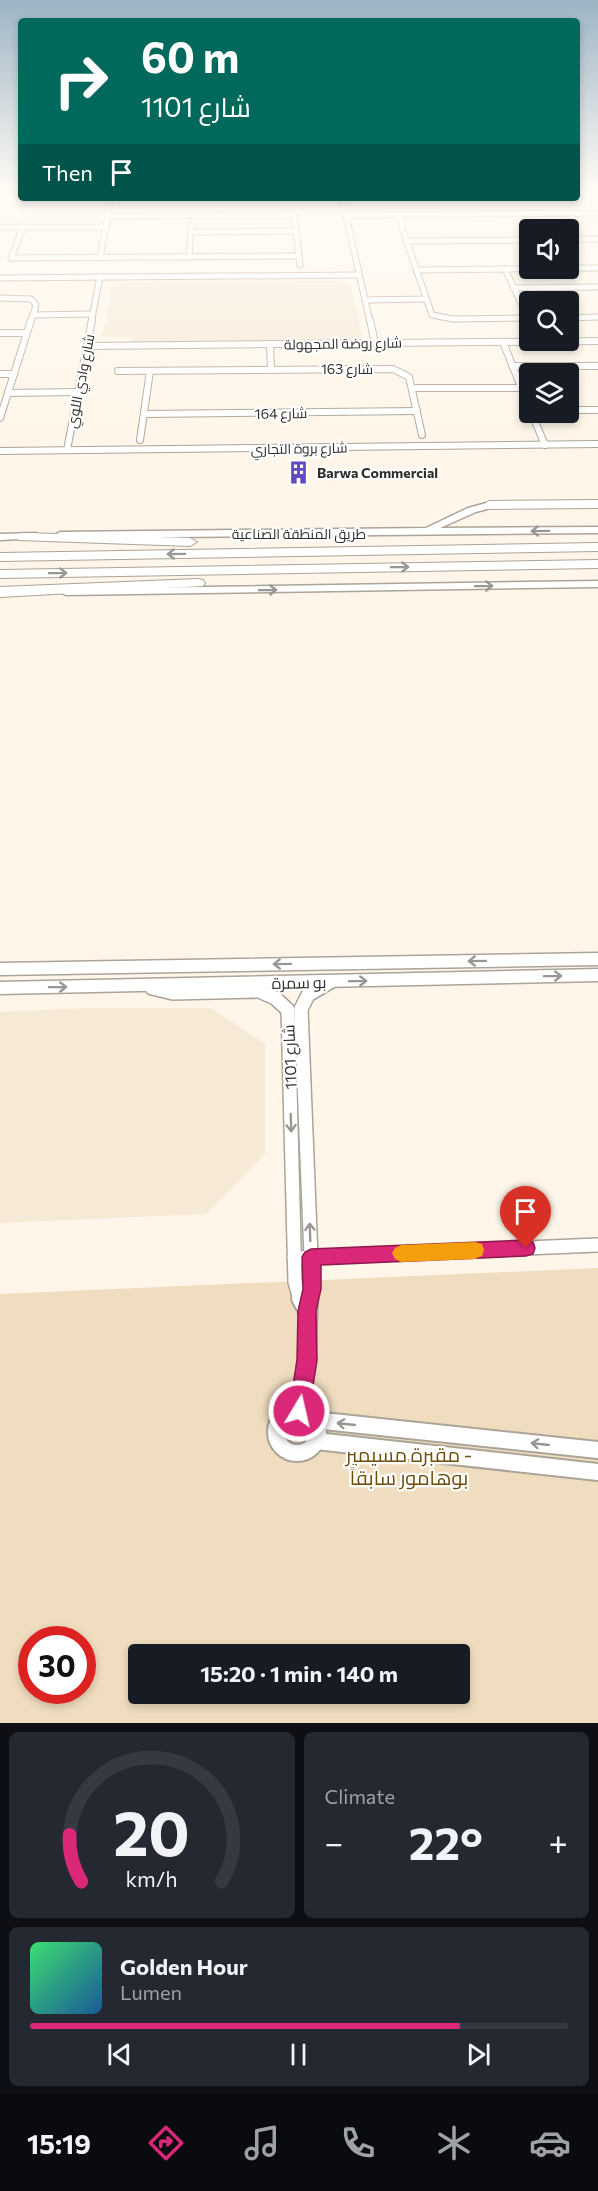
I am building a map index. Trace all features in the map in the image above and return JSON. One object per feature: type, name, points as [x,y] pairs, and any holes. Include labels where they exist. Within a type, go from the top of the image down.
[{"type":"highway","points":[[22,537],[382,550]]},
{"type":"highway","name":"طريق المنطقة الصناعية","points":[[0,557],[598,547]]},
{"type":"highway","points":[[0,574],[598,564]]},
{"type":"highway","points":[[0,592],[328,575],[358,568]]},
{"type":"street","points":[[254,270],[254,276]]},
{"type":"street","points":[[358,270],[375,343]]},
{"type":"street","points":[[416,270],[432,315],[443,318],[519,318]]},
{"type":"street","points":[[506,270],[519,299]]},
{"type":"street","points":[[0,278],[359,275]]},
{"type":"street","name":"شارع وادي اللوي","points":[[67,450],[100,277]]},
{"type":"street","points":[[513,288],[598,287]]},
{"type":"street","points":[[0,298],[31,299],[36,305],[0,417]]},
{"type":"street","points":[[366,300],[425,299]]},
{"type":"street","points":[[33,315],[93,314]]},
{"type":"street","points":[[579,318],[598,317]]},
{"type":"street","points":[[0,333],[26,333]]},
{"type":"street","name":"شارع روضة المجهولة","points":[[87,346],[598,341]]},
{"type":"street","points":[[503,342],[519,385]]},
{"type":"street","points":[[270,344],[271,369]]},
{"type":"street","points":[[512,366],[598,366]]},
{"type":"street","name":"شارع 163","points":[[118,371],[393,369],[406,373],[412,388]]},
{"type":"street","points":[[140,440],[150,371]]},
{"type":"street","points":[[0,374],[14,374]]},
{"type":"street","points":[[422,435],[412,388],[519,388]]},
{"type":"street","points":[[9,393],[78,392]]},
{"type":"street","points":[[579,410],[598,410]]},
{"type":"street","name":"شارع 164","points":[[144,414],[417,411]]},
{"type":"street","points":[[535,423],[545,445]]},
{"type":"street","name":"شارع بروة التجاري","points":[[0,451],[598,444]]},
{"type":"street","points":[[408,533],[435,527],[472,510],[490,505],[598,504]]},
{"type":"street","name":"طريق المنطقة الصناعية","points":[[0,537],[131,533],[598,530]]},
{"type":"street","points":[[0,592],[598,584]]},
{"type":"street","name":"بو سمرة","points":[[0,969],[598,958]]},
{"type":"street","name":"بو سمرة","points":[[0,988],[598,975]]},
{"type":"street","name":"شارع 1101","points":[[299,1411],[307,1360],[307,1311],[312,1289],[301,1010],[303,999],[309,992],[332,981]]},
{"type":"street","name":"شارع 1101","points":[[140,985],[173,993],[259,991],[278,999],[288,1010],[294,1258],[297,1289],[307,1311]]},
{"type":"street","points":[[294,1258],[598,1245]]},
{"type":"street","points":[[314,1420],[318,1434],[316,1441],[308,1450],[296,1454],[290,1453],[279,1444],[276,1431],[279,1420],[289,1413],[299,1411],[314,1420],[598,1450]]},
{"type":"street","points":[[316,1441],[598,1472]]},
{"type":"shaded area","points":[[338,281],[351,284],[362,335],[351,340],[131,342],[132,337],[102,337],[105,324],[109,321],[106,319],[112,286],[124,282]]},
{"type":"shaded area","points":[[88,1008],[211,1008],[265,1044],[265,1154],[206,1214],[0,1223],[0,1012]]},
{"type":"green space","name":"مقبرة مسيمير - بوهامور سابقاً","points":[[598,1268],[598,1723],[0,1723],[0,1294]]},
{"type":"slow traffic","points":[[401,1253],[475,1250]]},
{"type":"place","name":"Barwa Commercial","points":[[299,472]]},
{"type":"route","points":[[299,1411],[307,1360],[309,1329],[307,1311],[312,1289],[311,1257],[526,1248]]}]
